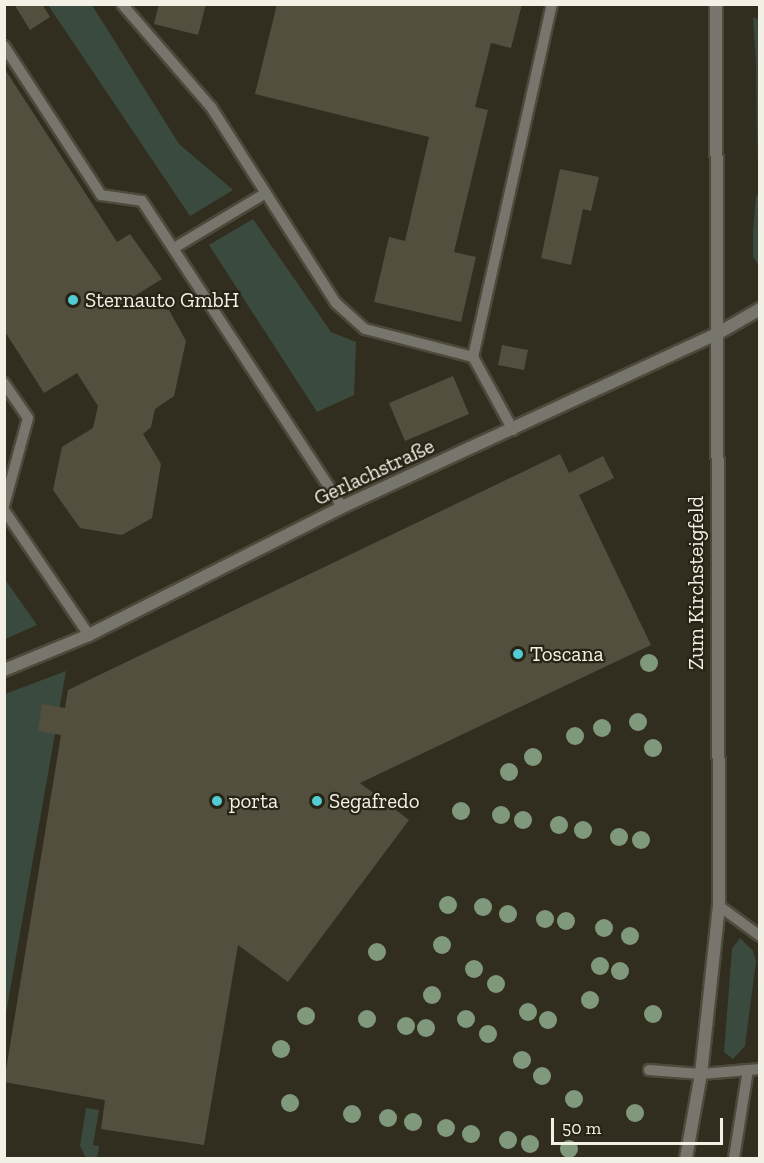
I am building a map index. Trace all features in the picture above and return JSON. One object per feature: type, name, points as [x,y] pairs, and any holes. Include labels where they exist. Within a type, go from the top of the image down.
[{"type":"street","name":"Zum Kirchsteigfeld","points":[[686,1158],[702,1074],[719,906],[715,335],[716,4]]},
{"type":"street","name":"Gerlachstraße","points":[[4,670],[89,635],[342,507],[715,335],[759,309]]},
{"type":"lane","points":[[122,4],[211,108],[336,303],[365,329],[473,357]]},
{"type":"lane","points":[[513,430],[473,357],[552,4]]},
{"type":"lane","points":[[4,46],[101,195],[142,201],[342,507]]},
{"type":"lane","points":[[174,248],[267,193]]},
{"type":"lane","points":[[4,383],[28,418],[4,508],[89,635]]},
{"type":"lane","points":[[719,906],[759,936]]},
{"type":"lane","points":[[649,1070],[702,1074],[754,1070],[734,1158]]},
{"type":"green space","points":[[48,5],[92,5],[179,144],[233,190],[190,216]]},
{"type":"green space","points":[[753,17],[760,20],[757,166],[756,62]]},
{"type":"green space","points":[[759,194],[759,266],[753,257],[753,232],[756,196]]},
{"type":"green space","points":[[253,219],[331,332],[356,342],[354,395],[317,412],[209,245]]},
{"type":"green space","points":[[4,578],[37,625],[5,639],[4,639]]},
{"type":"green space","points":[[66,671],[5,1019],[5,694]]},
{"type":"green space","points":[[740,938],[753,951],[756,961],[745,1046],[733,1059],[724,1052],[732,949]]},
{"type":"green space","points":[[86,1108],[99,1110],[93,1145],[99,1146],[97,1158],[86,1158],[80,1146]]},
{"type":"building","points":[[14,4],[42,4],[50,17],[30,30]]},
{"type":"building","points":[[159,4],[206,4],[198,35],[154,24]]},
{"type":"building","points":[[277,4],[522,4],[511,48],[491,43],[475,107],[488,110],[454,252],[476,257],[461,322],[374,302],[389,237],[405,241],[429,137],[255,94]]},
{"type":"building","name":"Sternauto GmbH","points":[[4,68],[117,242],[130,234],[162,279],[123,303],[169,310],[186,341],[174,396],[155,409],[151,427],[143,434],[161,464],[152,518],[122,535],[80,528],[53,490],[62,447],[93,428],[98,406],[77,373],[44,393],[4,330]]},
{"type":"building","points":[[560,169],[599,177],[591,211],[583,209],[571,265],[541,258]]},
{"type":"building","points":[[502,345],[528,350],[524,370],[498,365]]},
{"type":"building","points":[[453,376],[469,414],[405,441],[389,403]]},
{"type":"building","name":"porta","points":[[560,454],[569,473],[603,456],[614,478],[579,495],[651,645],[360,783],[409,820],[288,982],[238,945],[204,1145],[101,1129],[105,1100],[4,1082],[61,735],[38,731],[42,704],[65,708],[68,690]]},
{"type":"place","name":"Sternauto GmbH","points":[[73,300]]},
{"type":"place","name":"Toscana","points":[[518,654]]},
{"type":"place","name":"porta","points":[[217,801]]},
{"type":"place","name":"Segafredo","points":[[317,801]]}]
